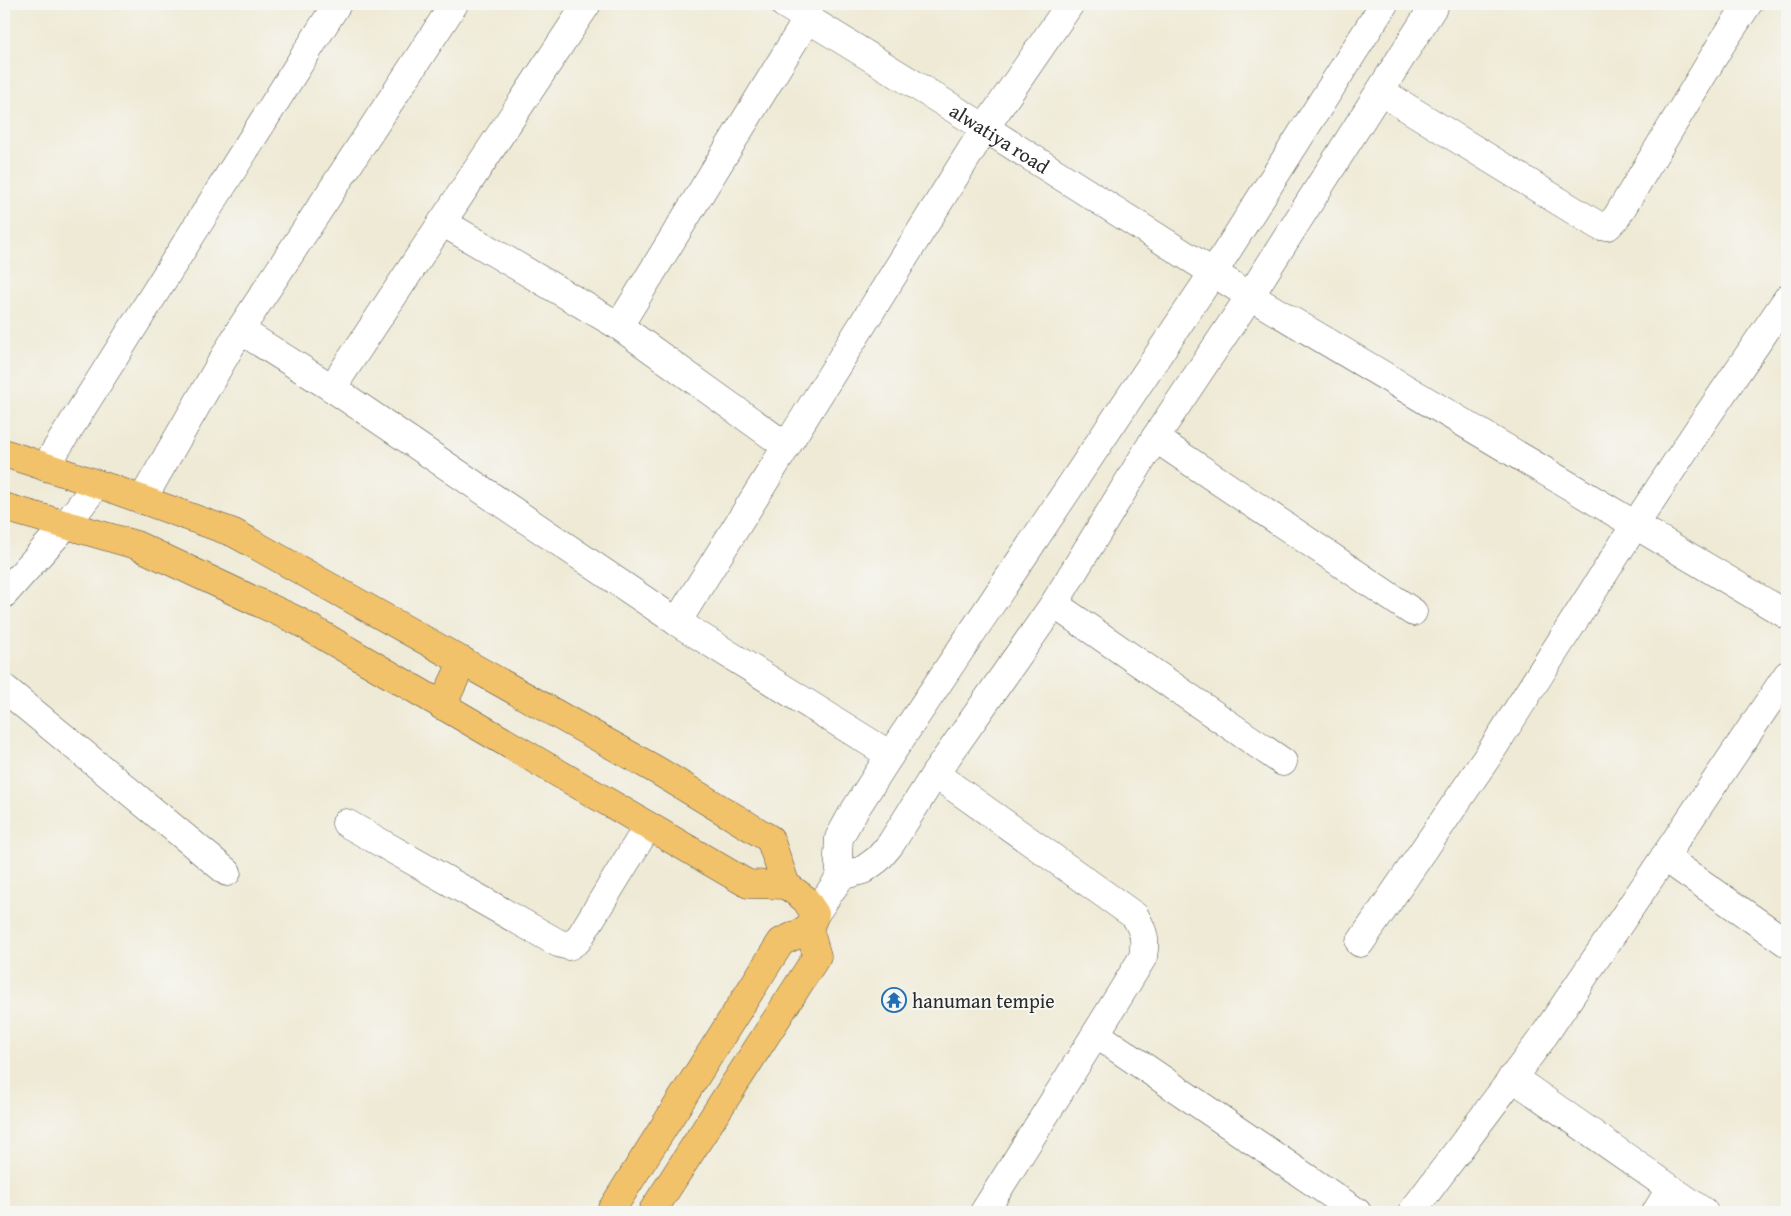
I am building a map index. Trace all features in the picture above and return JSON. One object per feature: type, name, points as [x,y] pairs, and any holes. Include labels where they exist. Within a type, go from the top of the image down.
[{"type":"main road","points":[[4,454],[97,484],[234,533],[658,771],[770,839],[786,885],[805,899],[812,922],[817,956],[652,1212]]},
{"type":"main road","points":[[4,507],[136,545],[298,621],[748,884],[786,885]]},
{"type":"main road","points":[[442,706],[463,661]]},
{"type":"main road","points":[[610,1212],[781,942],[812,922]]},
{"type":"street","points":[[46,467],[336,4]]},
{"type":"street","points":[[142,500],[240,330],[454,4]]},
{"type":"street","points":[[332,388],[586,4]]},
{"type":"street","name":"alwatiya road","points":[[784,4],[985,128],[1250,296],[1787,615]]},
{"type":"street","points":[[677,622],[985,128],[1070,4]]},
{"type":"street","points":[[812,922],[841,876],[838,856],[839,838],[851,816],[890,754],[1213,273],[1384,4]]},
{"type":"street","points":[[841,876],[863,870],[878,859],[890,845],[935,774],[1054,604],[1154,438],[1250,296],[1435,4]]},
{"type":"street","points":[[1380,91],[1599,226],[1608,226],[1616,218],[1722,43],[1748,4]]},
{"type":"street","points":[[619,326],[808,18]]},
{"type":"street","points":[[442,222],[619,326],[786,446]]},
{"type":"street","points":[[1360,944],[1488,756],[1635,525],[1787,299]]},
{"type":"street","points":[[240,330],[332,388],[677,622],[890,754]]},
{"type":"street","points":[[1154,438],[1413,612]]},
{"type":"street","points":[[4,594],[65,526],[97,484]]},
{"type":"street","points":[[1054,604],[1283,762]]},
{"type":"street","points":[[1412,1212],[1541,1040],[1787,675]]},
{"type":"street","points":[[4,688],[227,872]]},
{"type":"street","points":[[935,774],[1135,916],[1143,931],[1145,943],[1143,957],[984,1212]]},
{"type":"street","points":[[346,823],[558,944],[570,946],[578,940],[648,826]]},
{"type":"street","points":[[1664,857],[1787,943]]},
{"type":"street","points":[[1096,1034],[1357,1212]]},
{"type":"street","points":[[1512,1078],[1704,1212]]},
{"type":"street","points":[[1656,1212],[1670,1189]]},
{"type":"place","name":"hanuman tempie","points":[[894,1000]]}]
